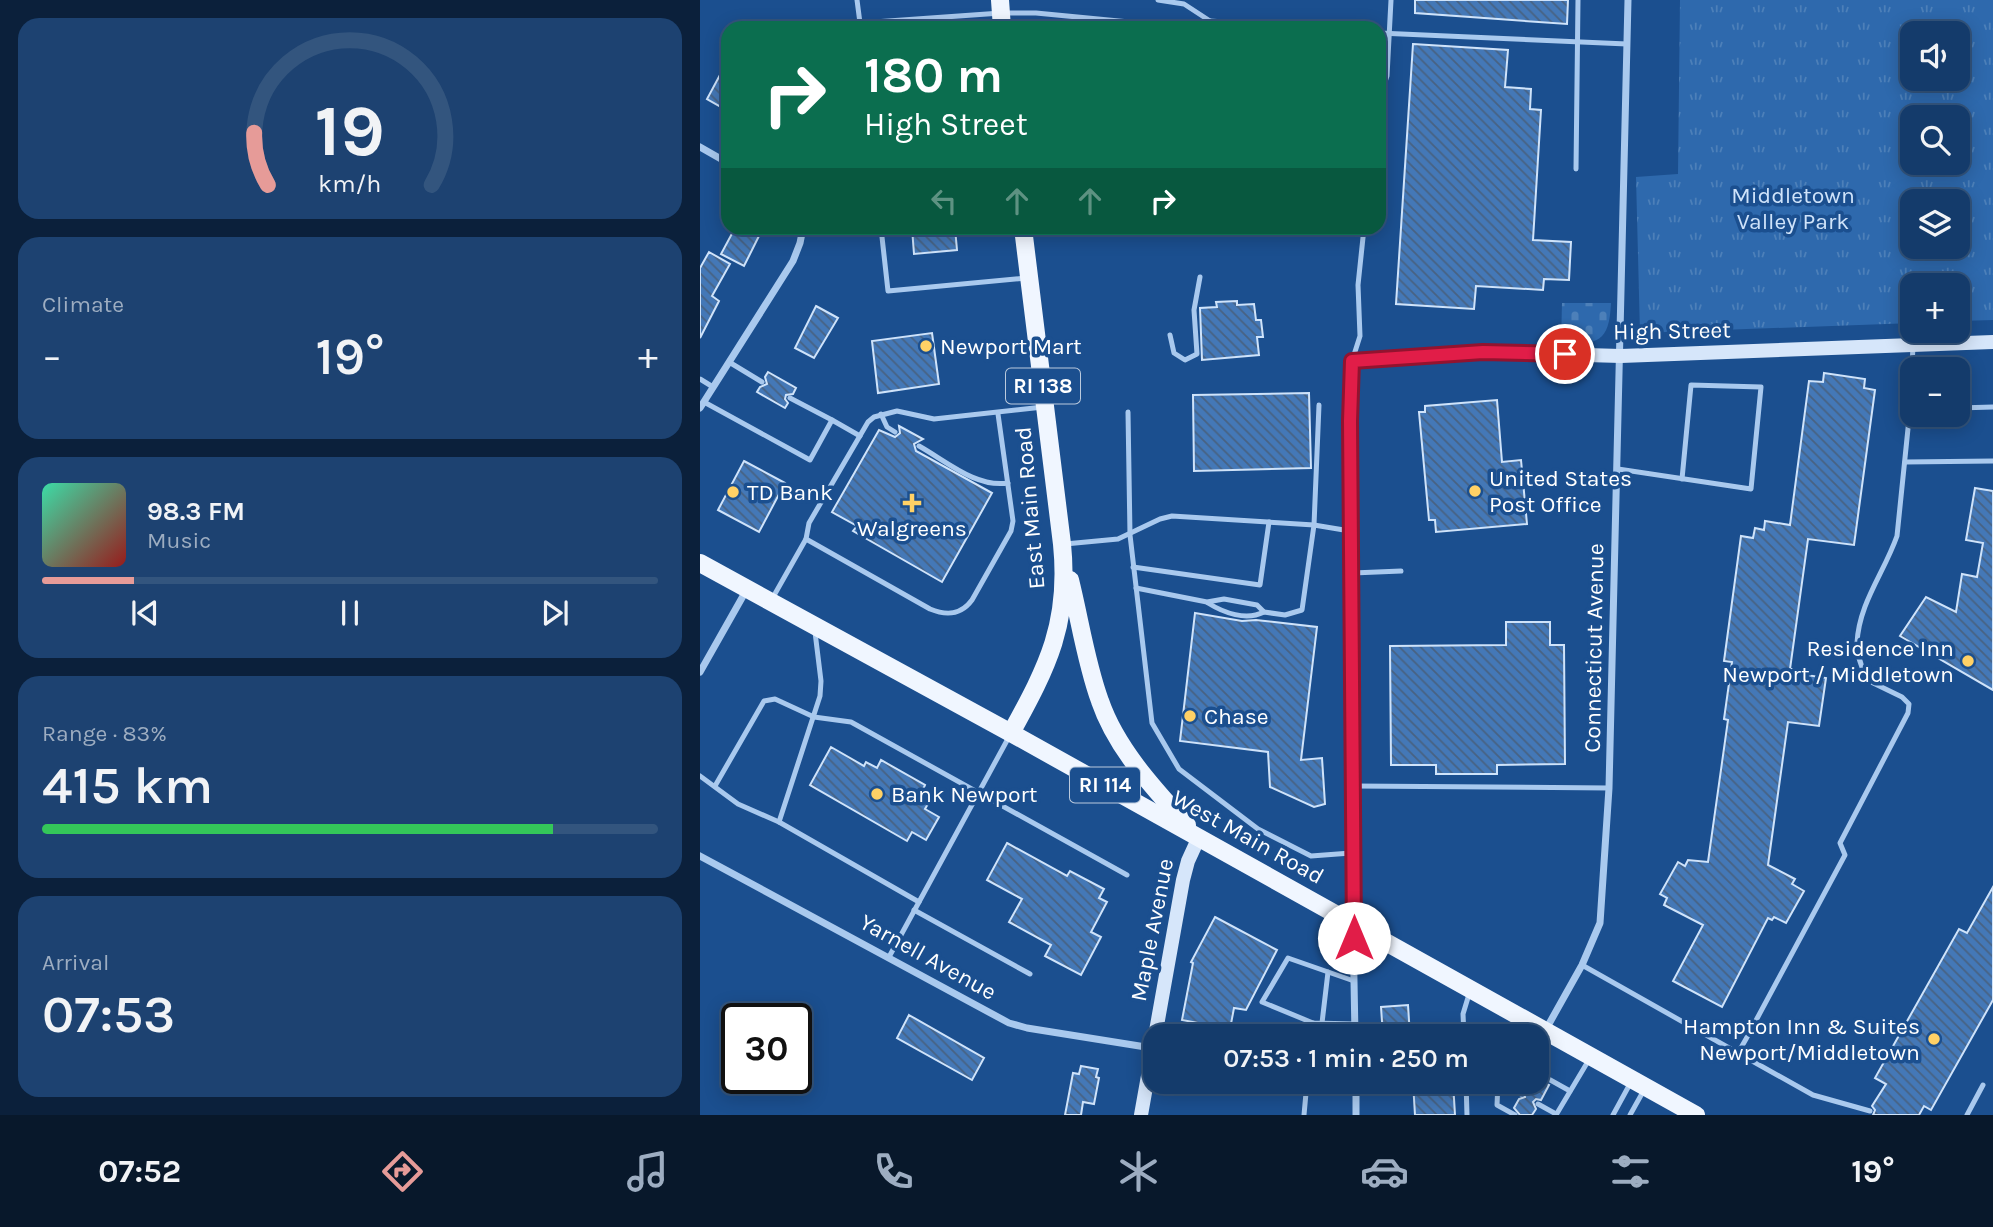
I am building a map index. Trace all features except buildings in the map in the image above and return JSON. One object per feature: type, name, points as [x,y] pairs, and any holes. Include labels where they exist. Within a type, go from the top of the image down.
[{"type":"main road","name":"East Main Road","points":[[1011,733],[1041,676],[1058,632],[1064,588],[1062,544],[1024,235]]},
{"type":"main road","points":[[1062,544],[1093,679],[1104,713],[1148,780],[1199,837]]},
{"type":"main road","name":"West Main Road","points":[[700,563],[1533,1024]]},
{"type":"main road","name":"West Main Road","points":[[1549,1033],[1696,1115]]},
{"type":"street","name":"Connecticut Avenue","points":[[1549,1024],[1582,965],[1600,923],[1609,788],[1628,0]]},
{"type":"street","points":[[700,147],[721,159]]},
{"type":"street","points":[[702,405],[793,261],[802,235]]},
{"type":"street","name":"High Street","points":[[1352,361],[1483,352],[1620,356],[1993,342]]},
{"type":"street","points":[[1352,361],[1352,923],[1355,1024]]},
{"type":"street","points":[[700,672],[747,589]]},
{"type":"street","name":"Maple Avenue","points":[[1156,1024],[1182,880],[1199,837]]},
{"type":"street","name":"Yarnell Avenue","points":[[700,856],[1001,1019],[1018,1026],[1143,1047]]},
{"type":"street","name":"Maple Avenue","points":[[1141,1115],[1144,1094]]},
{"type":"street","points":[[1356,1094],[1356,1115]]},
{"type":"lane","points":[[857,0],[860,21]]},
{"type":"lane","points":[[1158,0],[1184,4],[1210,21]]},
{"type":"lane","points":[[1386,79],[1391,34],[1391,0]]},
{"type":"lane","points":[[1576,169],[1578,0]]},
{"type":"lane","points":[[891,21],[1036,13],[1119,21]]},
{"type":"lane","points":[[1386,34],[1627,44]]},
{"type":"lane","points":[[882,235],[888,290],[1029,278]]},
{"type":"lane","points":[[1352,361],[1360,336],[1358,285],[1363,235]]},
{"type":"lane","points":[[1170,335],[1174,353],[1185,360],[1197,354],[1194,310],[1200,277]]},
{"type":"lane","points":[[1913,346],[1913,357]]},
{"type":"lane","points":[[729,362],[762,382]]},
{"type":"lane","points":[[700,379],[713,387]]},
{"type":"lane","points":[[1618,469],[1682,479],[1751,489],[1760,387],[1691,385],[1682,479]]},
{"type":"lane","points":[[790,398],[860,436]]},
{"type":"lane","points":[[702,405],[810,460],[832,420]]},
{"type":"lane","points":[[1208,602],[1224,599],[1257,605],[1264,612],[1284,615],[1302,610],[1314,525],[1319,405]]},
{"type":"lane","points":[[770,602],[806,539],[809,523],[870,419],[881,414],[904,412],[934,419],[1045,407]]},
{"type":"lane","points":[[1970,408],[1993,407]]},
{"type":"lane","points":[[1128,412],[1130,535],[1152,723],[1179,769],[1258,829],[1311,856],[1354,853]]},
{"type":"lane","points":[[881,414],[887,426],[895,432]]},
{"type":"lane","points":[[806,539],[930,609],[953,614],[963,610],[972,600],[1011,531],[1013,516],[998,414]]},
{"type":"lane","points":[[1738,1053],[1844,855],[1840,843],[1908,713],[1909,704],[1902,697],[1867,680],[1856,646],[1864,603],[1891,553],[1897,536],[1910,427]]},
{"type":"lane","points":[[919,446],[982,482],[1008,483]]},
{"type":"lane","points":[[1905,462],[1993,461]]},
{"type":"lane","points":[[1062,544],[1112,540],[1130,535],[1166,517],[1314,525],[1352,531]]},
{"type":"lane","points":[[1133,567],[1260,585],[1269,522]]},
{"type":"lane","points":[[1353,573],[1401,570]]},
{"type":"lane","points":[[1136,587],[1208,602],[1223,612],[1255,617],[1264,612]]},
{"type":"lane","points":[[779,822],[821,689],[815,626]]},
{"type":"lane","points":[[715,786],[764,701],[775,699],[814,717],[851,722],[1127,875]]},
{"type":"lane","points":[[889,957],[1011,733]]},
{"type":"lane","points":[[700,776],[738,804],[779,822],[919,902]]},
{"type":"lane","points":[[1354,786],[1609,788]]},
{"type":"lane","points":[[914,910],[1030,974]]},
{"type":"lane","points":[[1354,981],[1289,958],[1262,1002],[1313,1023],[1355,1024]]},
{"type":"lane","points":[[1582,965],[1813,1095],[1870,1111]]},
{"type":"lane","points":[[1322,1023],[1328,972]]},
{"type":"lane","points":[[1463,1024],[1463,1014],[1471,989]]},
{"type":"lane","points":[[1520,1024],[1523,1018]]},
{"type":"lane","points":[[1538,1104],[1556,1114],[1591,1056]]},
{"type":"lane","points":[[1549,1079],[1570,1091]]},
{"type":"lane","points":[[1613,1115],[1639,1083]]},
{"type":"lane","points":[[1630,1115],[1639,1083]]},
{"type":"lane","points":[[1967,1115],[1983,1085]]},
{"type":"lane","points":[[1304,1115],[1306,1094]]},
{"type":"lane","points":[[1466,1094],[1467,1115]]},
{"type":"lane","points":[[1498,1094],[1497,1105],[1515,1115]]},
{"type":"green space","name":"Middletown Valley Park","points":[[1680,0],[1993,0],[1993,320],[1970,321],[1970,273],[1900,273],[1900,323],[1640,333],[1636,177],[1678,174]]},
{"type":"green space","points":[[1562,303],[1611,303],[1608,326],[1604,334],[1593,342],[1561,344]]},
{"type":"place","name":"Newport Mart","points":[[926,346]]},
{"type":"place","name":"United States Post Office","points":[[1475,491]]},
{"type":"place","name":"TD Bank","points":[[733,492]]},
{"type":"place","name":"Walgreens","points":[[912,503]]},
{"type":"place","name":"Residence Inn Newport / Middletown","points":[[1968,661]]},
{"type":"place","name":"Chase","points":[[1190,716]]},
{"type":"place","name":"Bank Newport","points":[[877,794]]},
{"type":"place","name":"Hampton Inn & Suites Newport/Middletown","points":[[1934,1039]]},
{"type":"route","points":[[1354,938],[1350,421],[1352,361],[1483,352],[1565,354]]}]
